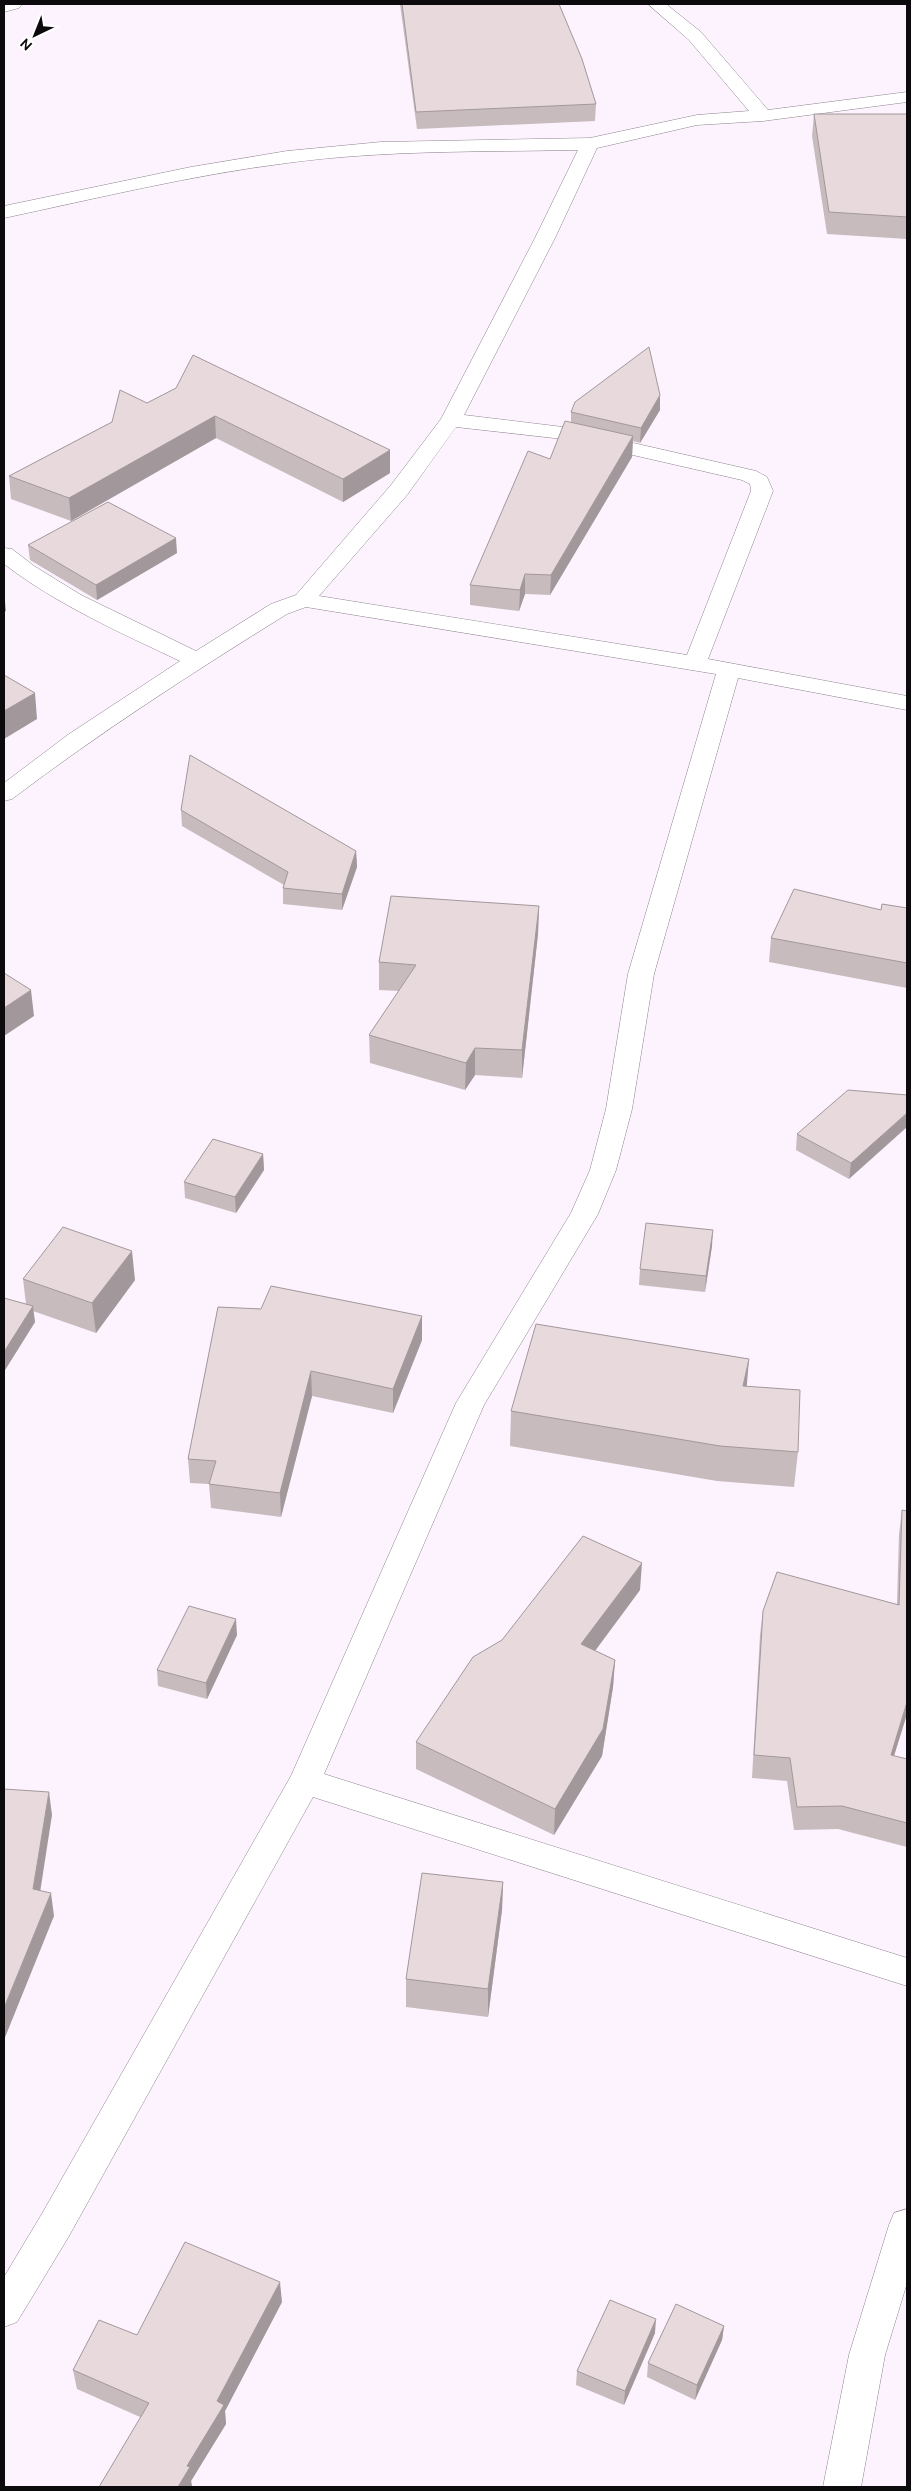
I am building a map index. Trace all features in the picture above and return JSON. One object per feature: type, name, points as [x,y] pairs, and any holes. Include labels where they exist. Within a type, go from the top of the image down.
[{"type":"street","points":[[4,7],[13,4]]},
{"type":"street","points":[[656,4],[695,36],[763,116]]},
{"type":"street","points":[[4,212],[191,173],[287,157],[381,148],[590,144],[697,120],[763,116],[907,97]]},
{"type":"street","points":[[304,600],[399,490],[451,420],[545,238],[590,144]]},
{"type":"street","points":[[451,420],[563,434],[614,443],[749,475],[760,482],[762,491],[695,663]]},
{"type":"street","points":[[4,554],[32,576],[68,597],[199,661]]},
{"type":"street","points":[[4,794],[85,733],[143,694],[199,661],[279,609],[304,600],[695,663],[907,703]]},
{"type":"street","points":[[4,2310],[56,2224],[305,1781],[470,1403],[584,1214],[603,1170],[619,1109],[641,974],[729,669]]},
{"type":"street","points":[[305,1781],[907,1972]]},
{"type":"street","points":[[842,2487],[867,2355],[907,2225]]},
{"type":"building","points":[[402,4],[559,4],[582,59],[596,104],[416,112]]},
{"type":"building","points":[[814,114],[907,114],[907,217],[829,212]]},
{"type":"building","points":[[649,347],[660,395],[641,428],[571,412],[575,402]]},
{"type":"building","points":[[193,355],[390,450],[343,479],[215,416],[69,498],[9,476],[112,422],[120,390],[147,403],[176,388]]},
{"type":"building","points":[[565,421],[633,436],[551,575],[525,574],[520,590],[470,585],[528,451],[550,459]]},
{"type":"building","points":[[108,502],[176,538],[96,585],[28,545]]},
{"type":"building","points":[[4,675],[35,693],[4,711]]},
{"type":"building","points":[[190,755],[356,851],[342,894],[283,888],[288,872],[181,810]]},
{"type":"building","points":[[794,889],[881,910],[882,904],[907,908],[907,963],[771,938]]},
{"type":"building","points":[[391,896],[539,906],[522,1050],[475,1048],[466,1063],[369,1035],[416,965],[379,962]]},
{"type":"building","points":[[4,973],[31,990],[4,1008]]},
{"type":"building","points":[[848,1090],[907,1095],[907,1113],[851,1163],[797,1134]]},
{"type":"building","points":[[213,1139],[263,1154],[235,1197],[184,1182]]},
{"type":"building","points":[[646,1223],[713,1230],[706,1276],[640,1269]]},
{"type":"building","points":[[63,1227],[132,1251],[92,1303],[23,1279]]},
{"type":"building","points":[[271,1286],[422,1316],[393,1389],[311,1371],[280,1493],[209,1484],[216,1461],[188,1459],[218,1307],[261,1309]]},
{"type":"building","points":[[4,1298],[33,1306],[4,1352]]},
{"type":"building","points":[[536,1324],[749,1359],[743,1386],[800,1390],[798,1452],[720,1446],[511,1411]]},
{"type":"building","points":[[902,1510],[907,1511],[907,1702],[891,1755],[907,1759],[907,1823],[842,1806],[797,1807],[790,1758],[754,1755],[763,1611],[777,1572],[899,1605]]},
{"type":"building","points":[[583,1536],[642,1563],[581,1644],[615,1660],[603,1729],[555,1809],[416,1742],[473,1657],[502,1640]]},
{"type":"building","points":[[189,1606],[236,1619],[206,1683],[157,1670]]},
{"type":"building","points":[[4,1789],[49,1792],[33,1889],[51,1893],[4,2008]]},
{"type":"building","points":[[422,1873],[503,1882],[488,1989],[406,1979]]},
{"type":"building","points":[[185,2242],[280,2282],[217,2401],[224,2405],[187,2466],[190,2467],[178,2487],[99,2487],[149,2403],[73,2370],[99,2320],[137,2335]]},
{"type":"building","points":[[610,2300],[656,2319],[625,2391],[577,2371]]},
{"type":"building","points":[[676,2304],[724,2326],[697,2385],[648,2363]]}]
